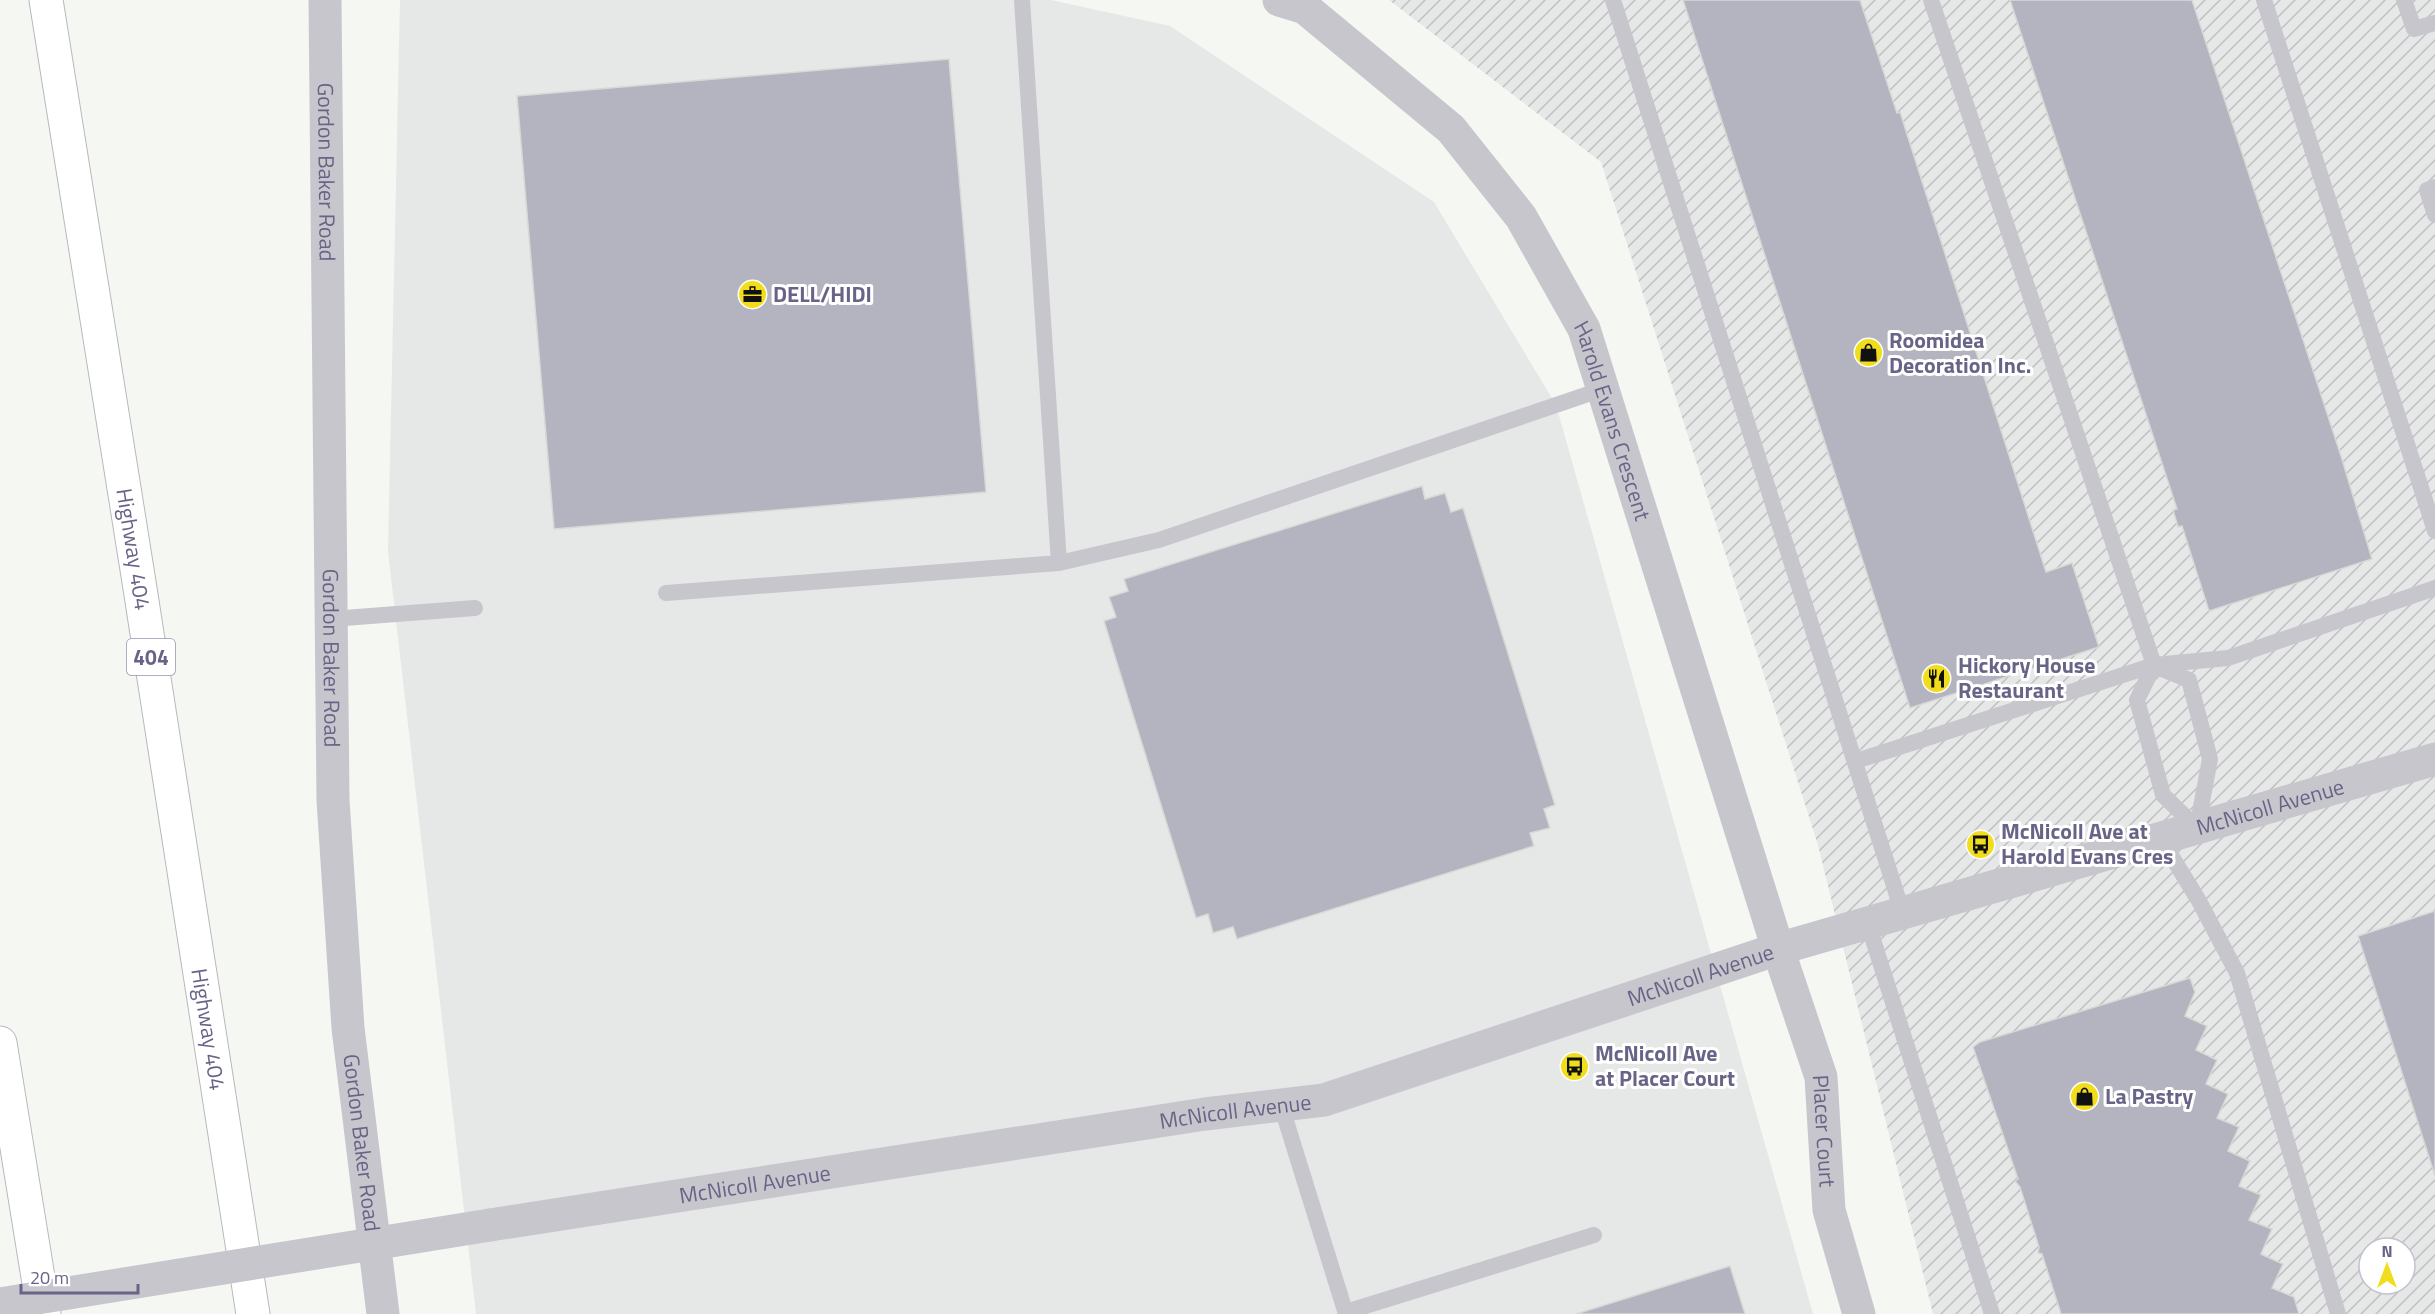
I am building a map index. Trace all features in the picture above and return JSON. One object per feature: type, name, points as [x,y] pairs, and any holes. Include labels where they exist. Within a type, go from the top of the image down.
[{"type":"highway","name":"Highway 404","points":[[46,0],[140,582],[253,1314]]},
{"type":"highway","points":[[0,1043],[44,1314]]},
{"type":"street","name":"Gordon Baker Road","points":[[325,0],[333,800],[348,1028],[383,1314]]},
{"type":"street","name":"Harold Evans Crescent","points":[[1298,3],[1451,129],[1521,217],[1584,328],[1778,949]]},
{"type":"street","name":"McNicoll Avenue","points":[[0,1304],[1205,1114],[1324,1100],[1778,949],[2435,759]]},
{"type":"street","name":"Placer Court","points":[[1778,949],[1821,1077],[1829,1210],[1859,1314]]},
{"type":"lane","points":[[1022,0],[1059,563]]},
{"type":"lane","points":[[1612,0],[1904,914]]},
{"type":"lane","points":[[1931,0],[2154,665],[2137,700],[2163,795],[2197,828]]},
{"type":"lane","points":[[2264,0],[2435,531]]},
{"type":"lane","points":[[2404,0],[2414,29],[2435,23]]},
{"type":"lane","points":[[2435,187],[2427,190],[2435,215]]},
{"type":"lane","points":[[666,593],[1059,563],[1159,540],[1603,389]]},
{"type":"lane","points":[[1856,761],[2154,665],[2228,658],[2435,588]]},
{"type":"lane","points":[[331,619],[475,608]]},
{"type":"lane","points":[[2154,665],[2189,680],[2210,759],[2197,828]]},
{"type":"lane","points":[[2161,839],[2199,901],[2237,973],[2337,1314]]},
{"type":"lane","points":[[1868,924],[1992,1314]]},
{"type":"lane","points":[[1281,1105],[1346,1313],[1594,1234]]},
{"type":"shaded area","points":[[400,0],[1051,0],[1170,26],[1434,202],[1556,405],[1813,1314],[476,1314],[388,551]]},
{"type":"shaded area","points":[[1389,0],[2435,0],[2435,1314],[1933,1314],[1818,845],[1601,162]]},
{"type":"building","points":[[1683,0],[1860,0],[1897,113],[1900,112],[2046,572],[2072,563],[2099,647],[1910,708]]},
{"type":"building","points":[[2010,0],[2192,0],[2341,456],[2372,559],[2209,611],[2182,526],[2178,527],[2173,510],[2177,509]]},
{"type":"building","name":"DELL/HIDI","points":[[949,59],[986,492],[554,529],[517,96]]},
{"type":"building","points":[[1422,486],[1425,499],[1445,493],[1451,512],[1463,508],[1555,805],[1544,809],[1550,828],[1530,833],[1534,846],[1237,939],[1233,927],[1213,933],[1208,914],[1196,918],[1104,621],[1116,617],[1109,597],[1128,591],[1124,579]]},
{"type":"building","points":[[2435,911],[2435,1176],[2358,936]]},
{"type":"building","points":[[2190,978],[2195,992],[2185,1016],[2207,1026],[2196,1050],[2217,1060],[2206,1084],[2228,1094],[2217,1118],[2239,1127],[2228,1151],[2250,1161],[2239,1186],[2261,1195],[2249,1220],[2272,1229],[2261,1254],[2283,1264],[2272,1288],[2294,1297],[2299,1314],[2061,1314],[2042,1254],[2038,1253],[2039,1247],[2020,1187],[2015,1181],[2018,1179],[1973,1047],[1980,1042]]},
{"type":"building","points":[[1730,1266],[1745,1314],[1576,1314]]},
{"type":"place","name":"DELL/HIDI","points":[[752,294]]},
{"type":"place","name":"Roomidea Decoration Inc.","points":[[1868,353]]},
{"type":"place","name":"Hickory House Restaurant","points":[[1937,678]]},
{"type":"place","name":"McNicoll Ave at Harold Evans Cres","points":[[1980,844]]},
{"type":"place","name":"McNicoll Ave at Placer Court","points":[[1574,1066]]},
{"type":"place","name":"La Pastry","points":[[2084,1096]]}]
